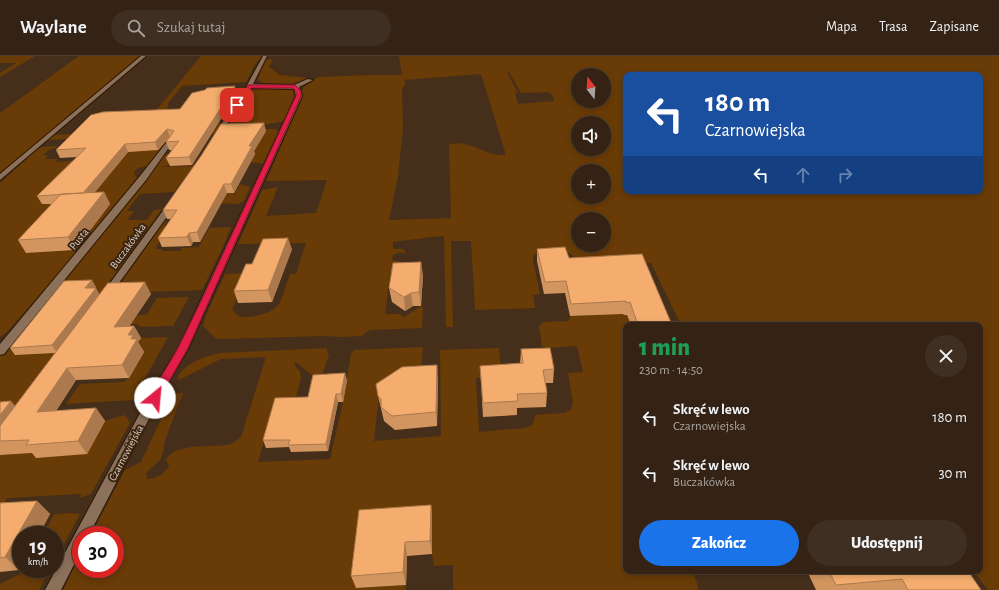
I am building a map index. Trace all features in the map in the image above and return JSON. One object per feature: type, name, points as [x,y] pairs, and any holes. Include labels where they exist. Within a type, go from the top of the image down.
[{"type":"street","points":[[0,178],[144,56]]},
{"type":"street","points":[[214,143],[243,94],[250,86],[265,56]]},
{"type":"street","points":[[250,86],[295,87],[310,80]]},
{"type":"street","name":"Czarnowiejska","points":[[87,526],[160,387],[183,348],[296,104],[299,91],[295,87]]},
{"type":"street","name":"Pusta","points":[[0,351],[143,178],[172,139]]},
{"type":"street","name":"Buczakówka","points":[[101,302],[177,197]]},
{"type":"street","name":"Czarnowiejska","points":[[53,590],[72,555]]},
{"type":"shaded area","points":[[0,56],[35,56],[0,77],[0,73],[16,63],[0,63]]},
{"type":"shaded area","points":[[79,56],[141,56],[0,173],[0,113]]},
{"type":"shaded area","points":[[201,56],[262,56],[254,66],[246,82],[182,86],[169,102],[166,112],[222,123],[216,134],[169,137],[148,166],[138,168],[134,172],[137,179],[93,234],[70,235],[26,253],[79,250],[7,332],[0,337],[0,183],[40,147],[58,146],[50,149],[43,155],[48,156],[45,159],[58,159],[55,162],[85,160],[105,137],[47,140],[53,135],[136,130],[159,107]]},
{"type":"shaded area","points":[[399,56],[999,56],[999,590],[988,590],[975,574],[983,574],[983,322],[680,322],[651,263],[618,265],[627,315],[630,322],[623,322],[623,574],[694,574],[699,590],[453,590],[453,565],[434,566],[432,554],[432,519],[356,588],[406,585],[406,590],[63,590],[72,572],[72,578],[124,578],[124,526],[96,526],[125,470],[141,462],[173,393],[183,393],[165,440],[163,453],[160,460],[146,473],[147,479],[160,476],[169,466],[166,460],[171,454],[178,450],[231,444],[241,437],[266,357],[221,359],[179,380],[177,378],[190,364],[202,358],[220,353],[326,348],[329,355],[322,375],[314,377],[296,362],[294,365],[300,371],[301,378],[295,401],[275,403],[258,462],[330,459],[343,402],[351,354],[354,350],[423,347],[421,374],[380,387],[374,441],[441,436],[440,350],[499,348],[501,369],[491,377],[476,378],[479,432],[525,428],[532,425],[536,415],[565,413],[571,409],[573,403],[568,373],[583,372],[577,346],[547,348],[542,346],[539,326],[544,322],[569,321],[570,316],[598,315],[578,259],[567,252],[558,250],[540,252],[533,256],[540,294],[533,295],[535,308],[475,310],[471,241],[451,241],[453,327],[446,327],[444,236],[393,242],[393,249],[403,249],[406,254],[400,252],[393,255],[392,260],[408,264],[407,273],[390,274],[385,314],[400,314],[404,317],[420,307],[423,307],[422,328],[370,330],[361,336],[343,337],[324,336],[216,339],[203,326],[206,315],[225,274],[246,273],[232,310],[239,316],[248,317],[267,313],[276,307],[282,297],[290,274],[296,274],[306,243],[238,244],[262,190],[278,187],[266,216],[316,213],[327,180],[266,181],[302,98],[303,88],[318,77],[402,75]],"holes":[[[507,72],[509,72],[521,93],[550,92],[555,101],[518,104],[515,93],[518,93]],[[481,74],[506,155],[492,154],[470,145],[456,143],[449,145],[451,218],[389,220],[398,176],[403,129],[402,89],[406,83],[404,80]]]},
{"type":"shaded area","points":[[273,59],[269,67],[280,75],[309,78],[292,84],[280,85],[262,83],[258,80],[265,60]]},
{"type":"shaded area","points":[[263,89],[293,90],[294,97],[284,121],[259,126],[258,129],[278,130],[278,133],[263,164],[250,162],[254,154],[226,129],[247,93],[250,91]]},
{"type":"shaded area","points":[[165,154],[177,154],[167,166],[159,167],[194,166],[174,192],[140,194],[127,211],[134,211],[127,220],[147,220],[154,210],[162,209],[0,433],[0,356],[51,298]]},
{"type":"shaded area","points":[[240,184],[250,187],[244,201],[238,204],[202,203],[193,194],[235,193]]},
{"type":"shaded area","points":[[167,221],[164,226],[169,227],[155,249],[162,249],[162,251],[180,251],[182,248],[199,247],[209,228],[231,227],[202,290],[114,293],[164,222]]},
{"type":"shaded area","points":[[189,297],[173,326],[140,327],[137,324],[119,324],[123,318],[147,314],[157,298]]},
{"type":"shaded area","points":[[168,337],[133,400],[66,404],[80,384],[123,382],[129,378],[143,352],[137,345],[141,338]]},
{"type":"shaded area","points":[[125,415],[130,423],[91,494],[79,498],[81,494],[7,498],[0,511],[0,455],[30,453],[110,419]]},
{"type":"shaded area","points":[[54,514],[80,514],[74,526],[72,526],[72,529],[64,544],[64,526],[48,526]]},
{"type":"shaded area","points":[[12,578],[45,578],[39,590],[0,590],[0,584]]},
{"type":"building","points":[[235,86],[189,157],[166,158],[179,141],[166,142],[174,131],[167,129],[155,142],[125,144],[83,193],[37,196],[86,148],[56,150],[91,115],[103,112],[180,109],[192,93],[205,90],[207,88]]},
{"type":"building","points":[[264,123],[249,146],[252,146],[231,184],[224,184],[197,232],[189,233],[187,237],[158,238],[177,210],[163,210],[201,156],[221,124]]},
{"type":"building","points":[[104,192],[68,237],[18,240],[61,194]]},
{"type":"building","points":[[288,238],[268,290],[234,291],[246,264],[252,264],[263,239]]},
{"type":"building","points":[[565,247],[569,258],[642,254],[671,322],[637,322],[630,302],[626,303],[626,301],[571,304],[566,281],[545,282],[537,249]]},
{"type":"building","points":[[421,262],[419,292],[411,293],[404,297],[389,288],[393,263]]},
{"type":"building","points":[[92,280],[85,288],[96,288],[52,345],[10,348],[64,281]]},
{"type":"building","points":[[145,282],[114,327],[134,326],[128,335],[133,335],[131,339],[137,339],[122,365],[67,368],[37,412],[96,408],[78,441],[26,445],[29,440],[0,441],[0,426],[108,283]]},
{"type":"building","points":[[550,348],[554,369],[543,370],[547,393],[517,394],[518,401],[483,403],[480,366],[523,363],[521,349]]},
{"type":"building","points":[[437,365],[436,412],[392,416],[381,407],[381,399],[378,396],[376,384],[402,367]]},
{"type":"building","points":[[345,373],[341,394],[336,394],[326,444],[288,445],[290,440],[263,440],[275,398],[308,397],[313,375]]},
{"type":"building","points":[[11,401],[0,415],[0,402]]},
{"type":"building","points":[[37,501],[23,526],[12,526],[12,545],[5,557],[0,558],[0,503]]},
{"type":"building","points":[[431,505],[430,541],[405,542],[403,572],[351,576],[359,510]]},
{"type":"building","points":[[830,574],[970,574],[981,590],[908,590],[902,579],[836,585]]},
{"type":"route","points":[[155,398],[183,348],[208,295],[288,122],[299,96],[299,91],[298,88],[287,86],[250,86],[243,94],[237,105]]}]
